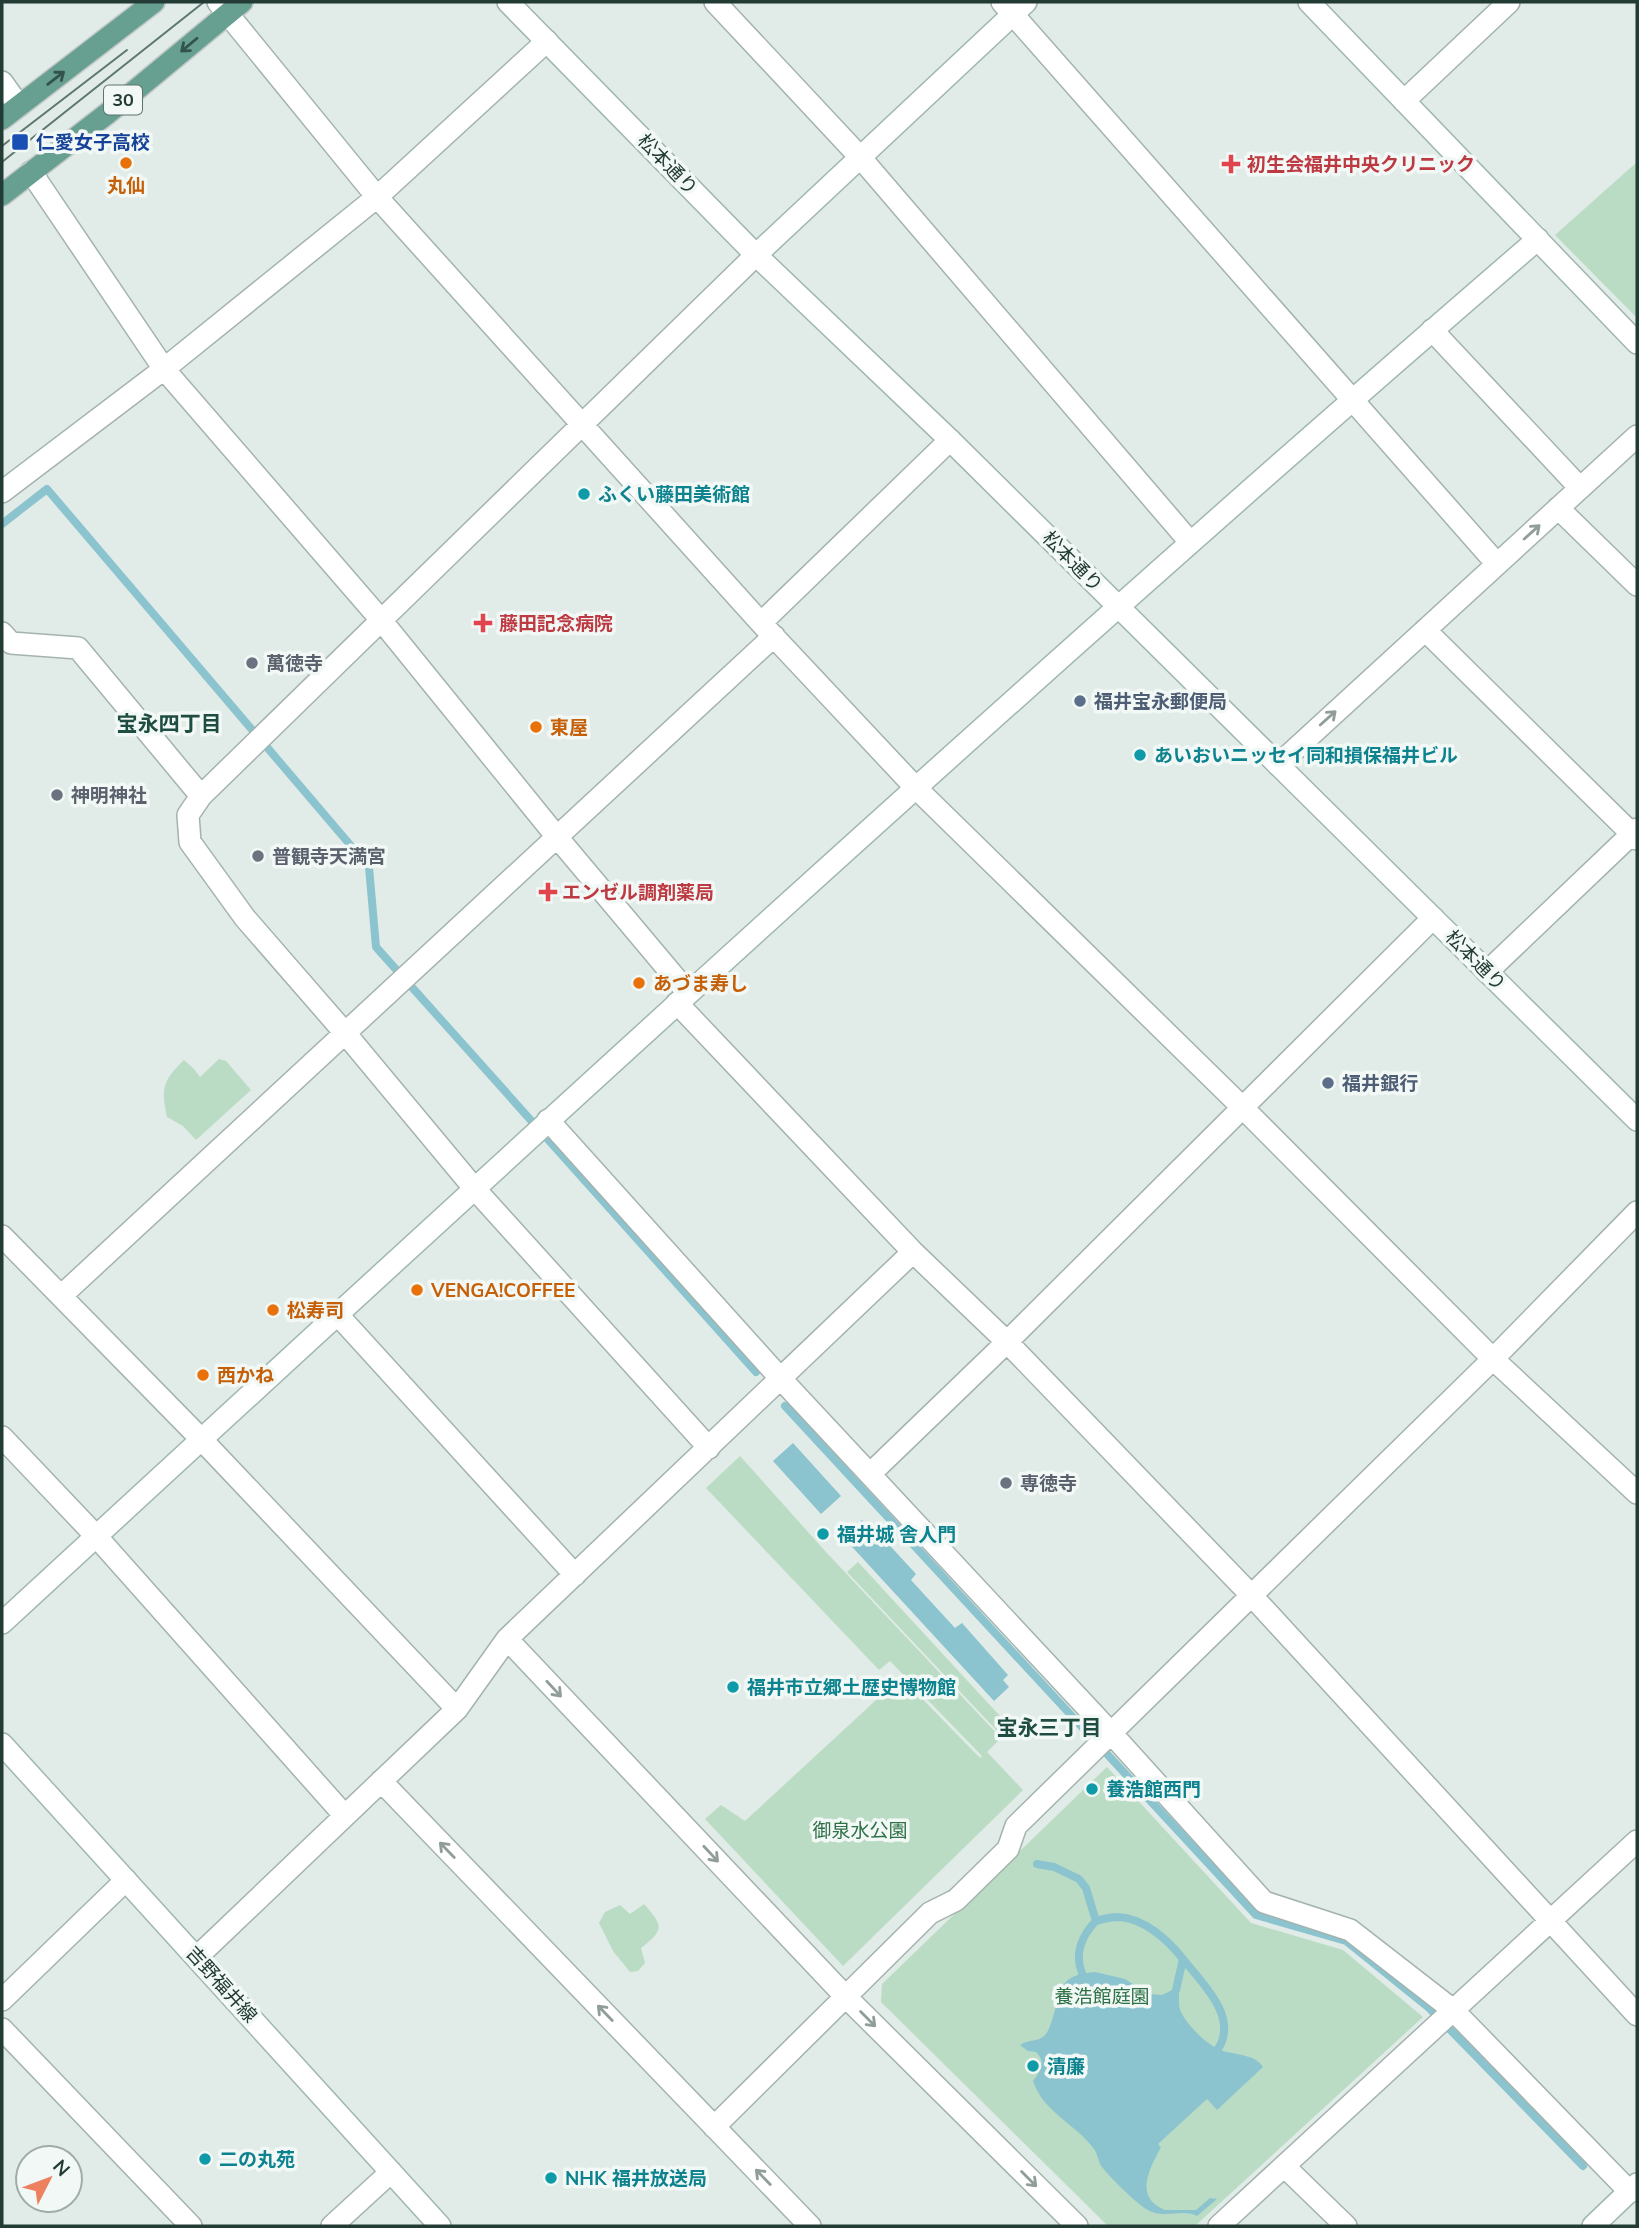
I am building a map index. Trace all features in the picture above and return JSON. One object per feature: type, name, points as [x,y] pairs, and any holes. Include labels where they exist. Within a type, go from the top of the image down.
[{"type":"main road","points":[[2,119],[153,2]]},
{"type":"main road","name":"30","points":[[2,195],[108,113],[229,6]]},
{"type":"street","name":"松本通り","points":[[508,2],[756,255],[950,440],[1637,1120]]},
{"type":"street","points":[[715,2],[860,157],[1190,542]]},
{"type":"street","points":[[1309,2],[1637,343]]},
{"type":"street","points":[[1404,102],[1509,2]]},
{"type":"street","points":[[229,6],[377,197],[768,630],[915,787],[1242,1107],[1493,1359],[1637,1493]]},
{"type":"street","points":[[709,1448],[474,1188],[245,918],[190,842],[188,815],[201,796],[1013,6],[1497,564]]},
{"type":"street","points":[[2,492],[164,369],[377,197],[547,41]]},
{"type":"street","points":[[2,82],[19,106]]},
{"type":"street","points":[[31,172],[164,369],[381,620],[683,998],[914,1252],[1007,1342],[1252,1596],[1637,2015]]},
{"type":"street","points":[[2,1623],[915,787],[1190,542],[1538,239]]},
{"type":"street","points":[[1432,330],[1580,488]]},
{"type":"street","points":[[1278,765],[1637,436]]},
{"type":"street","points":[[61,1296],[557,837],[768,630],[950,440]]},
{"type":"street","points":[[1558,508],[1637,585]]},
{"type":"street","points":[[1425,630],[1635,834],[1487,972]]},
{"type":"street","points":[[5,642],[78,648],[201,796]]},
{"type":"street","points":[[870,1474],[1007,1342],[1433,918]]},
{"type":"street","points":[[540,1128],[870,1474],[1264,1902],[1350,1930],[1633,2188],[1593,2226]]},
{"type":"street","points":[[714,2127],[930,1913],[956,1900],[1008,1849],[1016,1826],[1493,1359],[1637,1212]]},
{"type":"street","points":[[2,1236],[202,1440],[457,1709]]},
{"type":"street","points":[[197,1957],[457,1709],[507,1639],[914,1252]]},
{"type":"street","points":[[337,1314],[575,1575]]},
{"type":"street","points":[[2,1437],[96,1536],[345,1816]]},
{"type":"street","points":[[507,1639],[846,1997],[1077,2226]]},
{"type":"street","name":"吉野福井線","points":[[2,1744],[440,2226]]},
{"type":"street","points":[[381,1782],[714,2127],[802,2223]]},
{"type":"street","points":[[1219,2226],[1637,1842]]},
{"type":"street","points":[[2,2000],[126,1880]]},
{"type":"street","points":[[2,2029],[191,2226]]},
{"type":"street","points":[[1284,2166],[1346,2226]]},
{"type":"street","points":[[332,2226],[391,2172]]},
{"type":"green space","points":[[1637,162],[1637,318],[1555,235]]},
{"type":"green space","points":[[219,1059],[226,1061],[251,1090],[196,1140],[183,1126],[167,1117],[165,1086],[171,1074],[184,1060],[200,1077]]},
{"type":"green space","name":"御泉水公園","points":[[740,1456],[825,1551],[1001,1738],[987,1752],[1023,1790],[843,1966],[705,1819],[721,1805],[745,1821],[901,1677],[980,1758],[982,1756],[890,1661],[879,1670],[706,1488]]},
{"type":"green space","points":[[858,1562],[1011,1728],[1002,1736],[847,1572]]},
{"type":"green space","name":"養浩館庭園","points":[[1107,1767],[1251,1923],[1343,1950],[1423,2017],[1195,2226],[1108,2226],[881,2002],[882,1984]]},
{"type":"green space","points":[[644,1904],[658,1923],[658,1932],[641,1948],[645,1963],[638,1971],[630,1972],[613,1951],[599,1923],[605,1912],[620,1905],[630,1914]]},
{"type":"water","points":[[793,1443],[841,1496],[821,1514],[773,1461]]},
{"type":"water","points":[[862,1520],[867,1526],[870,1524],[916,1574],[911,1580],[955,1628],[962,1623],[1008,1675],[1003,1680],[1009,1687],[994,1701],[843,1537]]},
{"type":"water","points":[[1095,1972],[1125,1979],[1149,1994],[1162,1995],[1174,1989],[1179,1992],[1182,2014],[1200,2036],[1217,2049],[1250,2057],[1263,2067],[1217,2110],[1207,2099],[1158,2144],[1161,2147],[1147,2182],[1149,2198],[1165,2210],[1196,2210],[1210,2198],[1217,2199],[1197,2216],[1185,2213],[1159,2214],[1141,2205],[1103,2169],[1087,2140],[1052,2110],[1033,2081],[1040,2070],[1041,2060],[1036,2052],[1028,2051],[1020,2045],[1040,2039],[1046,2033],[1060,1992],[1067,1981]]},
{"type":"waterway","points":[[2,524],[47,489],[369,867],[376,947],[756,1372]]},
{"type":"waterway","points":[[785,1406],[1256,1915],[1346,1941],[1429,2008],[1583,2166]]},
{"type":"waterway","points":[[1037,1864],[1054,1867],[1079,1879],[1086,1888],[1096,1921],[1115,1917],[1128,1918],[1163,1938],[1183,1959],[1176,1990]]},
{"type":"waterway","points":[[1082,1973],[1079,1952],[1087,1932],[1096,1921]]},
{"type":"waterway","points":[[1183,1959],[1216,2001],[1221,2013],[1224,2025],[1218,2049]]},
{"type":"tram line","points":[[2,162],[204,2]]},
{"type":"tram line","points":[[2,146],[127,50]]},
{"type":"place","name":"仁愛女子高校","points":[[20,142]]},
{"type":"place","name":"丸仙","points":[[126,163]]},
{"type":"place","name":"初生会福井中央クリニック","points":[[1231,164]]},
{"type":"place","name":"ふくい藤田美術館","points":[[584,494]]},
{"type":"place","name":"藤田記念病院","points":[[483,623]]},
{"type":"place","name":"萬徳寺","points":[[252,663]]},
{"type":"place","name":"福井宝永郵便局","points":[[1080,701]]},
{"type":"place","name":"東屋","points":[[536,727]]},
{"type":"place","name":"あいおいニッセイ同和損保福井ビル","points":[[1140,755]]},
{"type":"place","name":"神明神社","points":[[57,795]]},
{"type":"place","name":"普観寺天満宮","points":[[258,856]]},
{"type":"place","name":"エンゼル調剤薬局","points":[[548,892]]},
{"type":"place","name":"あづま寿し","points":[[639,983]]},
{"type":"place","name":"福井銀行","points":[[1328,1083]]},
{"type":"place","name":"VENGA!COFFEE","points":[[417,1290]]},
{"type":"place","name":"松寿司","points":[[273,1310]]},
{"type":"place","name":"西かね","points":[[203,1375]]},
{"type":"place","name":"専徳寺","points":[[1006,1483]]},
{"type":"place","name":"福井城 舎人門","points":[[823,1534]]},
{"type":"place","name":"福井市立郷土歴史博物館","points":[[733,1687]]},
{"type":"place","name":"養浩館西門","points":[[1092,1789]]},
{"type":"place","name":"清廉","points":[[1033,2066]]},
{"type":"place","name":"二の丸苑","points":[[205,2159]]},
{"type":"place","name":"NHK 福井放送局","points":[[551,2178]]},
{"type":"district","name":"宝永四丁目","points":[[169,724]]},
{"type":"district","name":"宝永三丁目","points":[[1049,1728]]}]
